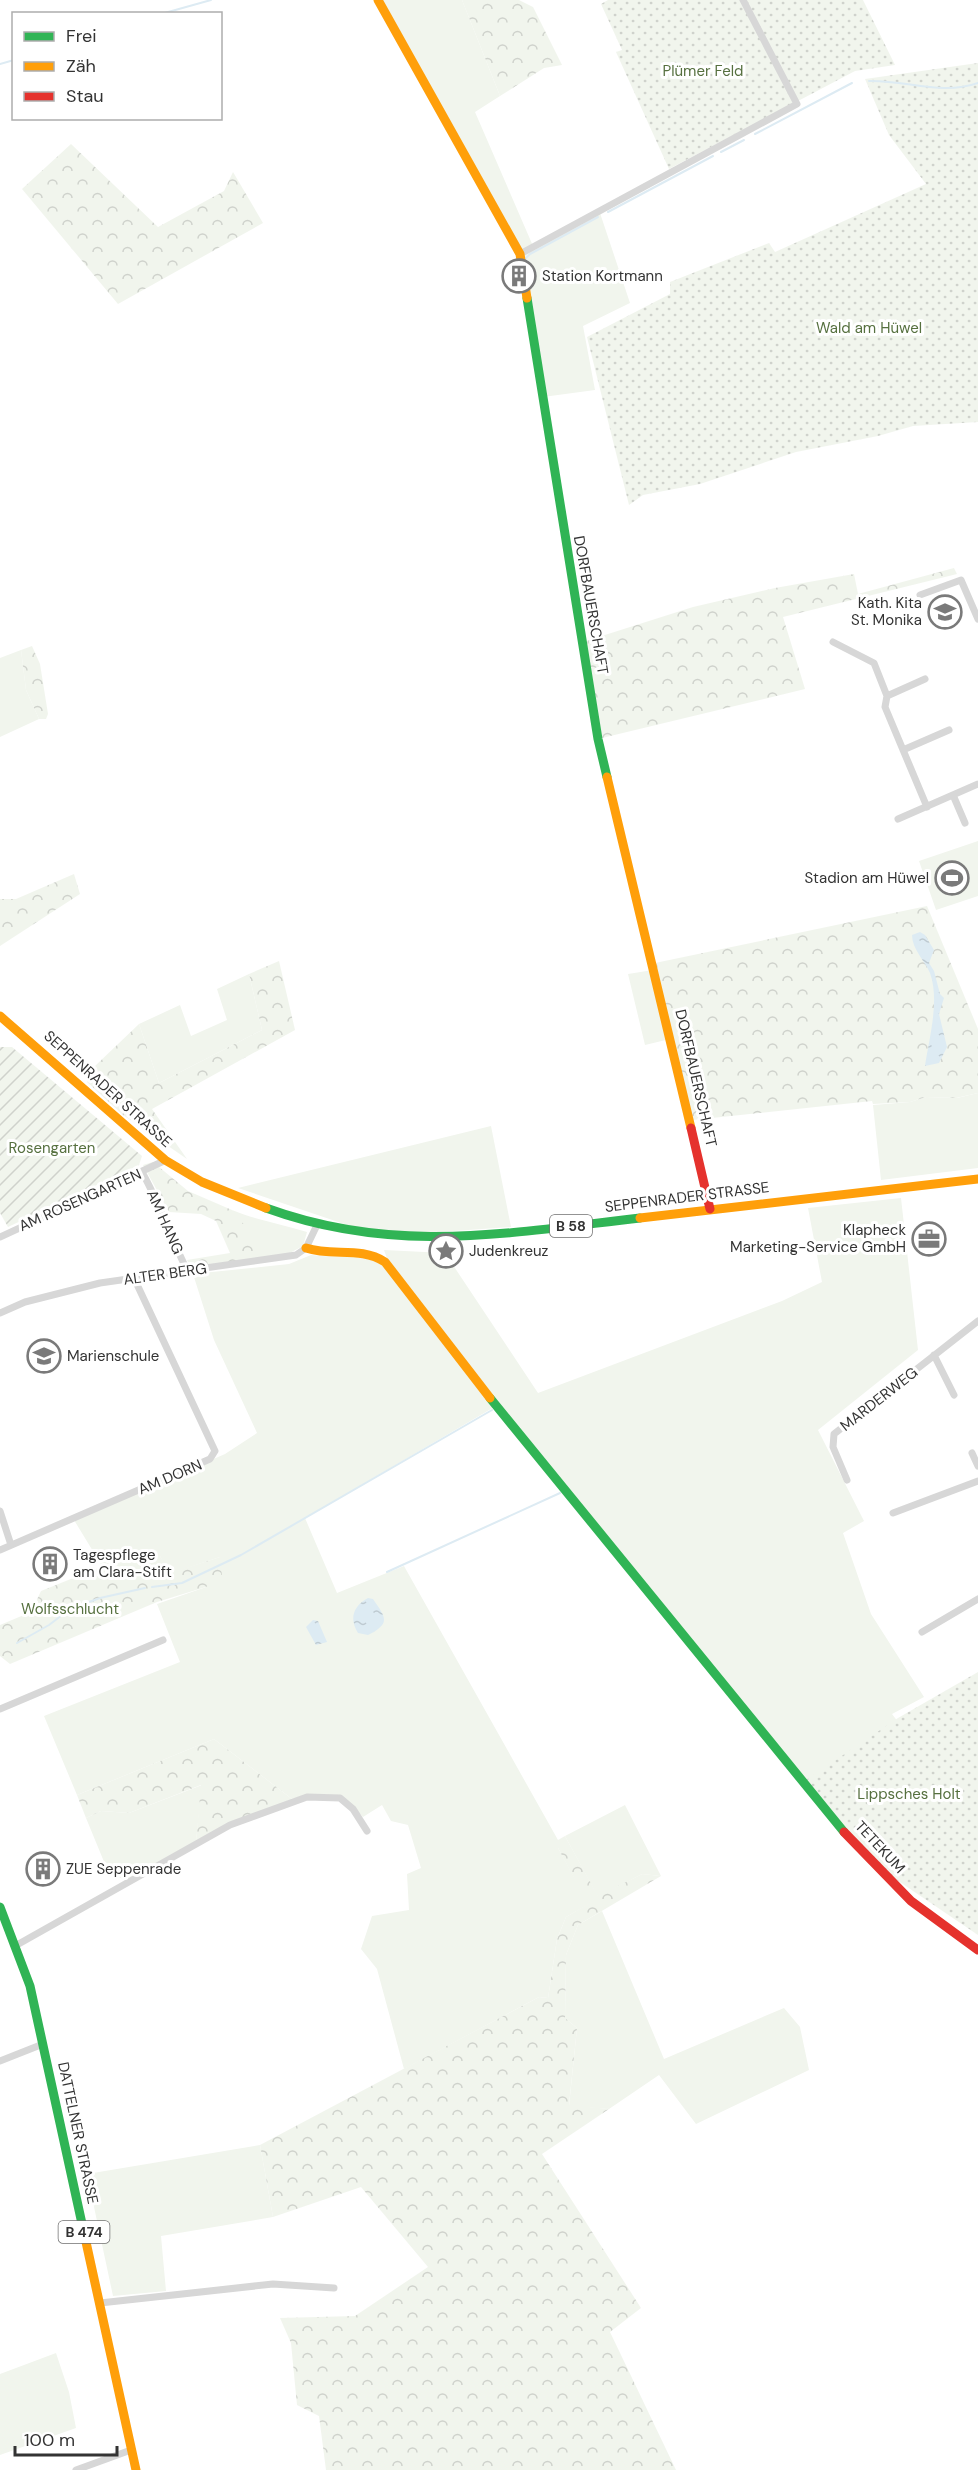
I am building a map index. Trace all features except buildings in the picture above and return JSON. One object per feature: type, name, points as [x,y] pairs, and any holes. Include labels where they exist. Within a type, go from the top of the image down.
[{"type":"street","points":[[378,0],[382,11],[520,254],[797,104],[743,0]]},
{"type":"street","name":"DORFBAUERSCHAFT","points":[[520,254],[598,739],[710,1209]]},
{"type":"street","points":[[920,595],[961,580],[978,619]]},
{"type":"street","points":[[833,642],[874,663],[887,696],[885,707],[927,807]]},
{"type":"street","points":[[887,696],[925,679]]},
{"type":"street","points":[[903,750],[949,730]]},
{"type":"street","points":[[898,819],[978,784]]},
{"type":"street","points":[[953,795],[965,823]]},
{"type":"street","name":"SEPPENRADER STRASSE","points":[[0,1018],[163,1162],[219,1190],[317,1225],[383,1238],[425,1240],[502,1234],[978,1179]]},
{"type":"street","name":"AM ROSENGARTEN","points":[[0,1237],[163,1162]]},
{"type":"street","name":"AM HANG","points":[[142,1172],[160,1204],[172,1241],[188,1272]]},
{"type":"street","points":[[306,1248],[317,1225]]},
{"type":"street","name":"ALTER BERG","points":[[0,1313],[25,1302],[100,1283],[280,1259],[306,1248]]},
{"type":"street","name":"TETEKUM","points":[[306,1248],[322,1255],[369,1252],[385,1262],[636,1581],[880,1873],[953,1935],[978,1950]]},
{"type":"street","name":"AM DORN","points":[[11,1545],[210,1459],[214,1454],[215,1451],[134,1278]]},
{"type":"street","name":"MARDERWEG","points":[[848,1480],[833,1447],[834,1434],[978,1321]]},
{"type":"street","name":"MARDERWEG","points":[[934,1355],[954,1395]]},
{"type":"street","points":[[972,1453],[978,1467]]},
{"type":"street","points":[[893,1513],[978,1481]]},
{"type":"street","points":[[0,1511],[11,1545],[0,1550]]},
{"type":"street","points":[[922,1632],[978,1599]]},
{"type":"street","points":[[0,1709],[163,1640]]},
{"type":"street","points":[[15,1946],[230,1825],[280,1805],[307,1797],[340,1798],[352,1809],[367,1831]]},
{"type":"street","name":"DATTELNER STRASSE","points":[[0,1907],[30,1986],[136,2470]]},
{"type":"street","points":[[0,2061],[43,2044]]},
{"type":"street","points":[[100,2303],[273,2284],[334,2288]]},
{"type":"street","points":[[76,2470],[131,2450]]},
{"type":"green space","points":[[379,0],[462,0],[500,96],[475,112],[533,246],[520,253]]},
{"type":"green space","points":[[462,0],[519,0],[533,7],[562,65],[544,68],[500,96]]},
{"type":"green space","name":"Plümer Feld","points":[[608,0],[863,0],[895,65],[855,71],[669,169],[616,52],[622,50],[601,4]]},
{"type":"green space","name":"Wald am Hüwel","points":[[978,63],[978,422],[913,426],[878,436],[796,452],[700,484],[643,495],[629,505],[587,337],[670,294],[670,282],[769,243],[775,252],[926,184],[889,135],[865,79]]},
{"type":"green space","points":[[71,144],[158,227],[224,191],[233,172],[263,223],[118,304],[22,189]]},
{"type":"green space","points":[[600,213],[630,303],[583,326],[595,390],[543,397],[521,254]]},
{"type":"green space","points":[[954,568],[957,574],[783,617],[805,689],[602,738],[586,641],[693,607],[775,588],[854,574],[858,594]]},
{"type":"green space","points":[[32,646],[40,664],[48,714],[46,719],[39,719],[26,690],[21,650]]},
{"type":"green space","points":[[21,650],[26,690],[39,719],[0,737],[0,658]]},
{"type":"green space","name":"Stadion am Hüwel","points":[[978,841],[978,896],[936,910],[919,861]]},
{"type":"green space","points":[[74,874],[80,894],[0,946],[0,899],[16,899]]},
{"type":"green space","points":[[927,906],[978,1029],[978,1093],[956,1098],[926,1097],[910,1102],[873,1104],[872,1101],[693,1120],[655,963]]},
{"type":"green space","points":[[279,961],[295,1030],[152,1109],[187,1159],[123,1115],[87,1082],[95,1066],[139,1024],[159,1083],[262,1030],[249,974]]},
{"type":"green space","points":[[653,970],[670,1039],[645,1045],[628,974]]},
{"type":"green space","points":[[249,974],[262,1030],[159,1083],[139,1024],[180,1005],[191,1036],[227,1020],[217,989]]},
{"type":"green space","name":"Rosengarten","points":[[0,1047],[12,1047],[142,1156],[139,1165],[8,1227],[0,1213]]},
{"type":"green space","points":[[978,1093],[978,1168],[881,1180],[873,1105],[910,1102],[926,1097],[957,1098]]},
{"type":"green space","points":[[491,1126],[511,1227],[426,1233],[359,1229],[238,1188]]},
{"type":"green space","points":[[153,1162],[188,1191],[232,1210],[259,1243],[260,1259],[191,1268],[187,1260],[230,1253],[216,1221],[201,1214],[169,1212],[143,1165]]},
{"type":"green space","points":[[901,1198],[918,1350],[818,1430],[864,1521],[843,1533],[871,1614],[924,1697],[892,1714],[970,1817],[882,1872],[637,1581],[390,1267],[384,1250],[445,1253],[538,1393],[782,1301],[822,1282],[808,1208]]},
{"type":"green space","points":[[232,1210],[307,1232],[303,1246],[284,1256],[260,1259]]},
{"type":"green space","points":[[311,1255],[360,1258],[379,1263],[389,1269],[496,1406],[305,1518],[337,1593],[404,1566],[558,1840],[558,1848],[589,1904],[566,1917],[557,1939],[548,1998],[539,1997],[404,2069],[377,1969],[361,1949],[372,1916],[409,1910],[407,1874],[421,1868],[408,1825],[391,1821],[382,1805],[363,1817],[347,1802],[331,1795],[313,1794],[292,1799],[214,1739],[77,1795],[44,1716],[180,1662],[157,1604],[206,1587],[220,1557],[169,1574],[160,1556],[134,1557],[102,1566],[74,1520],[225,1454],[257,1433],[214,1340],[193,1274],[289,1264]]},
{"type":"green space","name":"Wolfsschlucht","points":[[160,1556],[170,1573],[220,1557],[222,1576],[206,1587],[157,1602],[10,1664],[0,1656],[0,1625],[31,1612],[41,1591],[118,1560]]},
{"type":"green space","name":"Lippsches Holt","points":[[978,1672],[978,1935],[888,1874],[811,1790],[806,1780],[898,1718]]},
{"type":"green space","points":[[214,1739],[292,1799],[196,1841],[201,1785],[129,1813],[101,1811],[86,1818],[77,1795]]},
{"type":"green space","points":[[202,1785],[196,1841],[125,1881],[107,1869],[86,1818],[101,1811],[129,1813]]},
{"type":"green space","points":[[625,1805],[661,1876],[642,1874],[598,1897],[565,1836]]},
{"type":"green space","points":[[565,1836],[598,1896],[642,1874],[661,1876],[578,1925],[566,1955],[565,2018],[577,2028],[569,2105],[609,2109],[542,2154],[641,2308],[610,2332],[676,2470],[326,2470],[319,2416],[297,2405],[291,2343],[280,2318],[355,2316],[428,2267],[361,2187],[273,2217],[260,2145],[539,1997],[548,1998],[557,1939],[566,1917],[588,1904],[558,1848],[558,1840]]},
{"type":"green space","points":[[602,1911],[664,2059],[784,2008],[800,2027],[809,2070],[696,2124],[659,2075],[609,2109],[569,2106],[577,2028],[565,2018],[566,1955],[578,1925]]},
{"type":"green space","points":[[260,2145],[273,2217],[161,2236],[166,2291],[113,2296],[87,2174]]},
{"type":"green space","points":[[56,2353],[69,2392],[76,2428],[0,2455],[0,2374]]},
{"type":"water","points":[[920,932],[925,935],[934,950],[929,963],[934,971],[940,994],[944,998],[939,1014],[947,1047],[939,1063],[925,1066],[933,1020],[934,995],[930,973],[916,950],[913,940],[912,935]]},
{"type":"water","points":[[368,1598],[373,1599],[384,1620],[380,1627],[368,1635],[358,1633],[353,1618],[359,1605]]},
{"type":"water","points":[[313,1620],[318,1621],[327,1642],[316,1645],[306,1627]]},
{"type":"waterway","points":[[168,12],[211,0]]},
{"type":"waterway","points":[[0,64],[12,61]]},
{"type":"waterway","points":[[869,81],[937,88],[964,87],[978,83]]},
{"type":"waterway","points":[[755,134],[852,83]]},
{"type":"waterway","points":[[721,152],[744,140]]},
{"type":"waterway","points":[[608,212],[713,156]]},
{"type":"waterway","points":[[524,260],[530,254],[598,217]]},
{"type":"waterway","points":[[152,1587],[182,1583],[241,1555],[492,1410]]},
{"type":"waterway","points":[[387,1572],[560,1493]]},
{"type":"waterway","points":[[17,1643],[49,1625],[70,1609],[100,1598],[145,1588]]},
{"type":"traffic: fast","points":[[527,298],[598,739],[607,777]]},
{"type":"traffic: fast","points":[[266,1208],[314,1223],[360,1232],[406,1236],[498,1234],[640,1218]]},
{"type":"traffic: fast","points":[[490,1398],[844,1832]]},
{"type":"traffic: fast","points":[[0,1907],[30,1986],[86,2242]]},
{"type":"traffic: slow","points":[[378,0],[520,254],[527,298]]},
{"type":"traffic: slow","points":[[607,777],[691,1128]]},
{"type":"traffic: slow","points":[[0,1016],[165,1160],[202,1182],[266,1208]]},
{"type":"traffic: slow","points":[[640,1218],[978,1179]]},
{"type":"traffic: slow","points":[[306,1248],[316,1251],[366,1254],[385,1262],[490,1398]]},
{"type":"traffic: slow","points":[[86,2242],[136,2470]]},
{"type":"traffic: jam","points":[[691,1128],[710,1209]]},
{"type":"traffic: jam","points":[[844,1832],[911,1901],[978,1950]]},
{"type":"place","name":"Station Kortmann","points":[[519,276]]},
{"type":"place","name":"Kath. Kita St. Monika","points":[[945,612]]},
{"type":"place","name":"Stadion am Hüwel","points":[[952,878]]},
{"type":"place","name":"Klapheck Marketing-Service GmbH","points":[[929,1239]]},
{"type":"place","name":"Judenkreuz","points":[[446,1251]]},
{"type":"place","name":"Marienschule","points":[[44,1356]]},
{"type":"place","name":"Tagespflege am Clara-Stift","points":[[50,1564]]},
{"type":"place","name":"ZUE Seppenrade","points":[[43,1869]]}]
